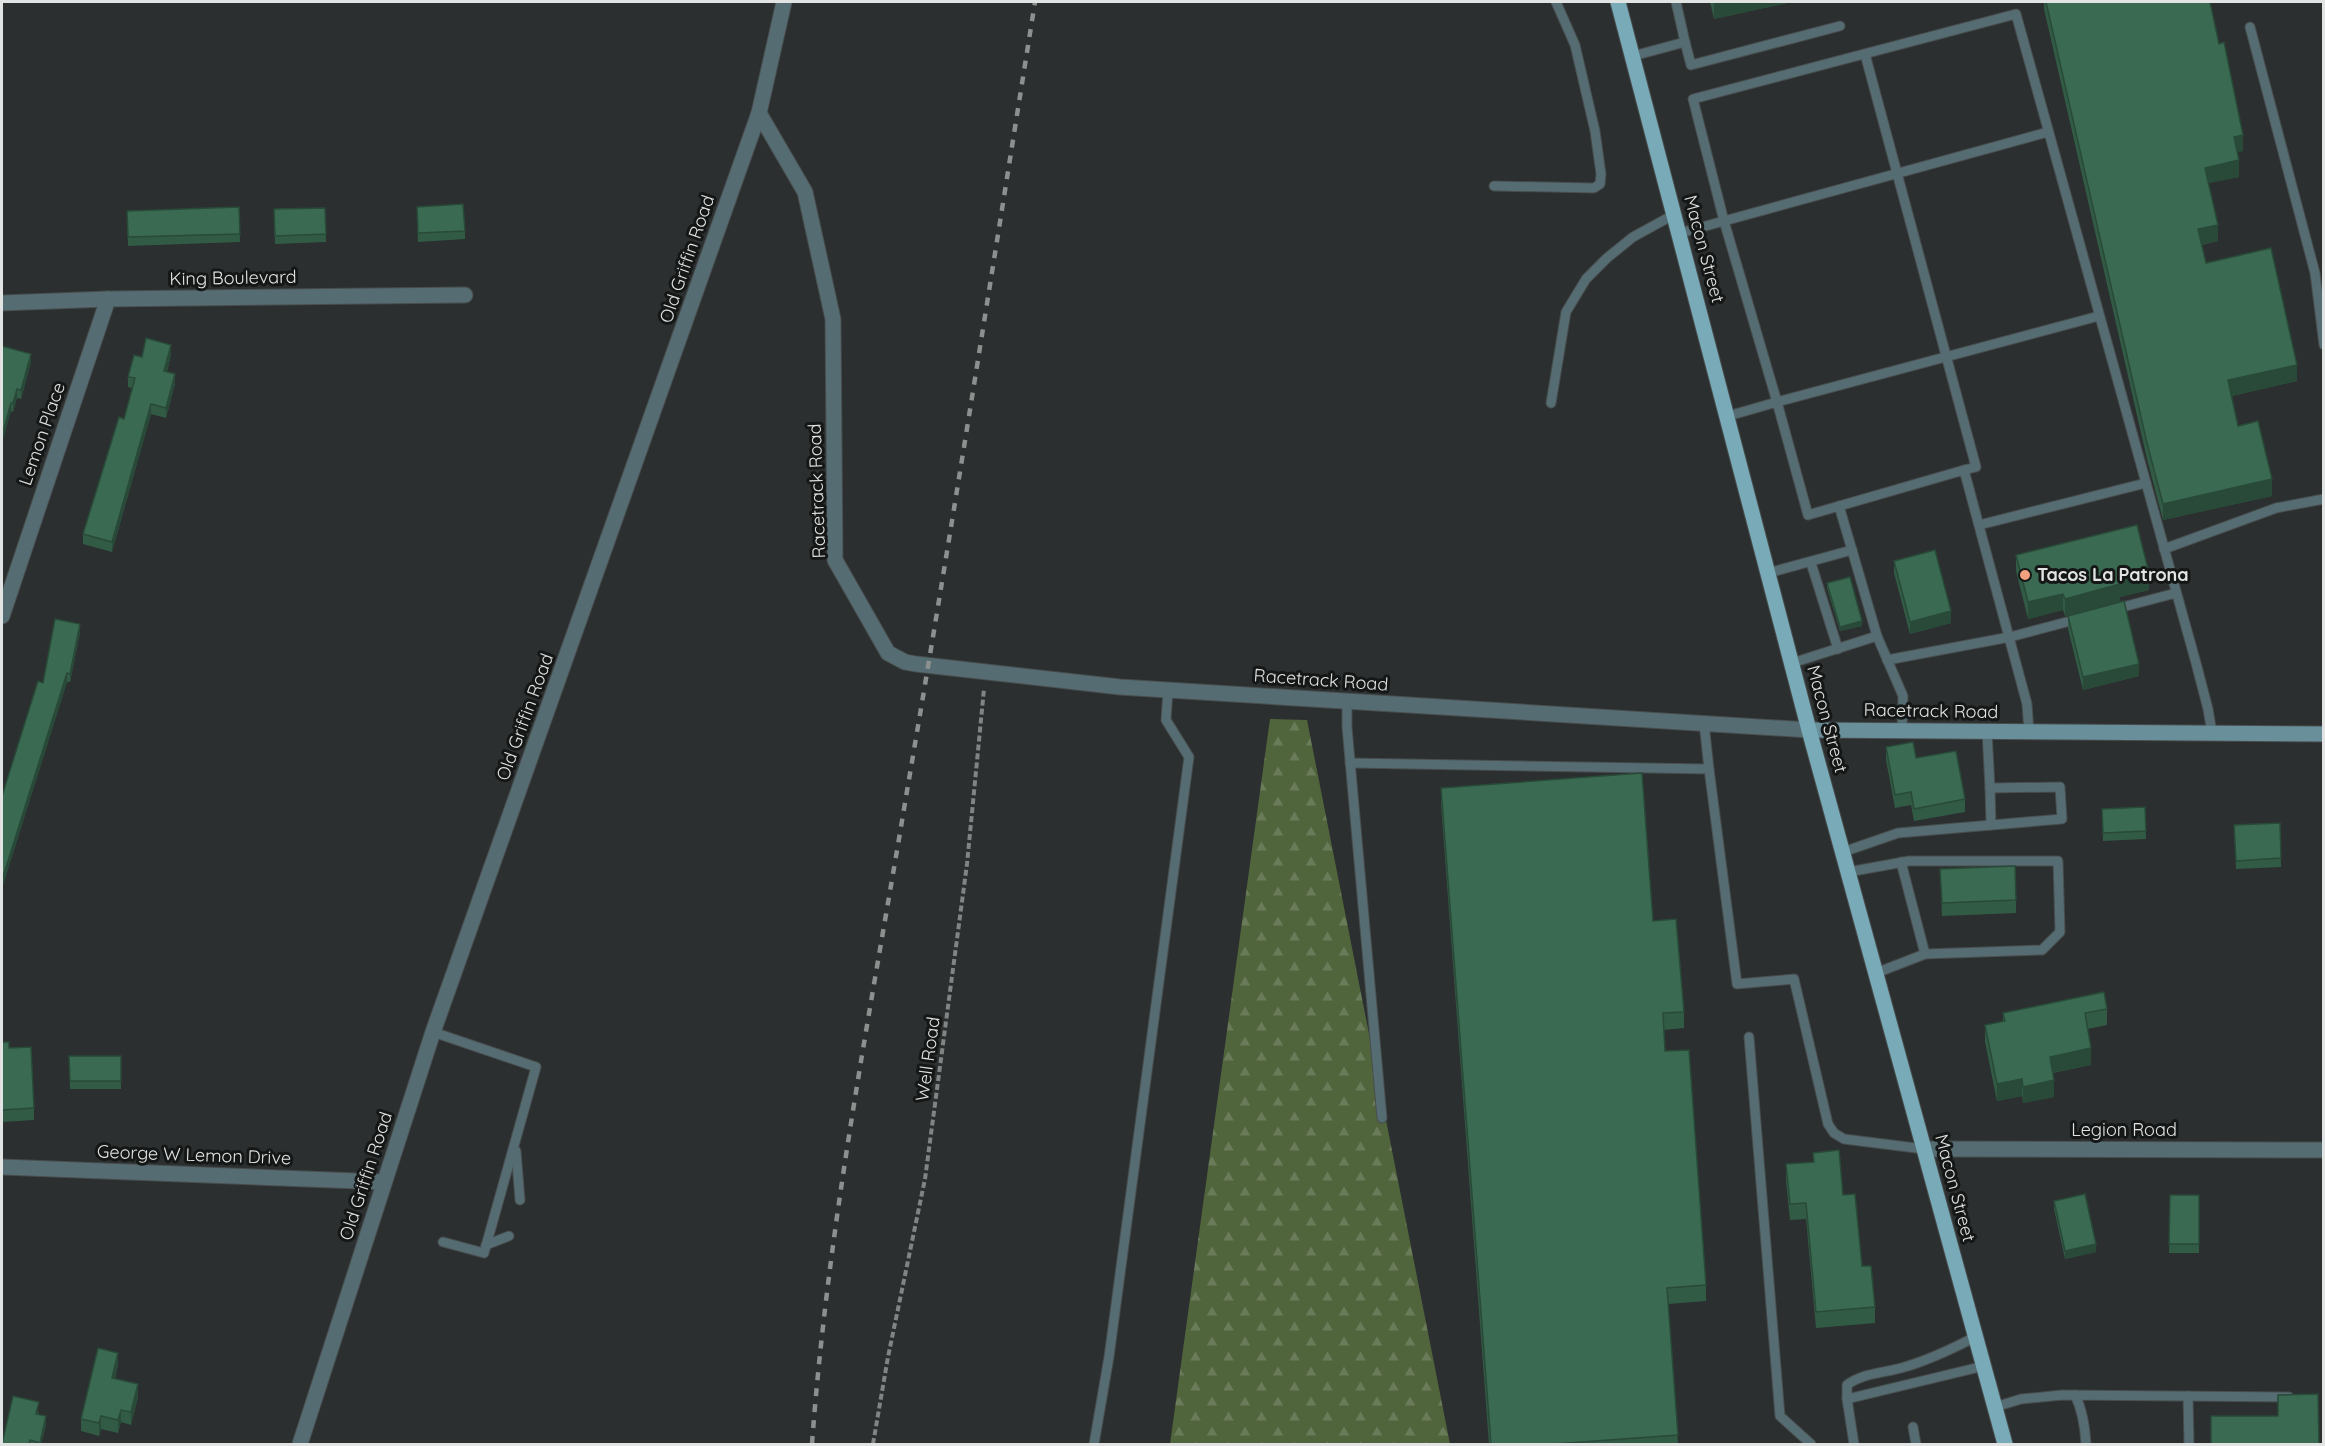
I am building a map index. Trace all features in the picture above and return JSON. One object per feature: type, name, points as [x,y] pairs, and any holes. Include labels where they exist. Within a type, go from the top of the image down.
[{"type":"main road","name":"Macon Street","points":[[1618,2],[1809,730],[2005,1444]]},
{"type":"street","name":"Old Griffin Road","points":[[300,1444],[433,1032],[759,113],[784,2]]},
{"type":"street","name":"Racetrack Road","points":[[759,113],[805,192],[833,319],[835,560],[888,653],[905,662],[985,673],[1168,690],[1809,730],[2324,734]]},
{"type":"street","name":"King Boulevard","points":[[2,303],[108,299],[465,295]]},
{"type":"street","name":"Lemon Place","points":[[2,616],[108,299]]},
{"type":"street","name":"Legion Road","points":[[1923,1149],[2324,1150]]},
{"type":"street","name":"George W Lemon Drive","points":[[2,1167],[384,1182]]},
{"type":"lane","points":[[1494,186],[1594,188],[1600,184],[1598,152],[1575,45],[1556,2]]},
{"type":"lane","points":[[1676,2],[1691,65],[1840,26]]},
{"type":"lane","points":[[1865,54],[1976,467],[1808,515],[1724,221],[1693,99],[2016,14],[2208,709],[2212,733]]},
{"type":"lane","points":[[2250,27],[2315,273],[2324,345]]},
{"type":"lane","points":[[1633,56],[1685,42]]},
{"type":"lane","points":[[1680,233],[2048,132]]},
{"type":"lane","points":[[1551,403],[1566,312],[1586,279],[1633,237],[1675,214]]},
{"type":"lane","points":[[1728,416],[1946,355],[2099,316]]},
{"type":"lane","points":[[1964,470],[2027,704],[2029,732]]},
{"type":"lane","points":[[1979,525],[2146,483]]},
{"type":"lane","points":[[2164,549],[2276,508],[2324,499]]},
{"type":"lane","points":[[1839,506],[1877,636],[1903,696],[1902,730]]},
{"type":"lane","points":[[1768,573],[1852,550]]},
{"type":"lane","points":[[1811,563],[1829,609],[1838,649]]},
{"type":"lane","points":[[2110,611],[2176,593]]},
{"type":"lane","points":[[1855,602],[1866,598]]},
{"type":"lane","points":[[1887,660],[2010,637],[2087,617]]},
{"type":"lane","points":[[1792,663],[1877,636]]},
{"type":"lane","points":[[1094,1444],[1111,1345],[1189,757],[1166,720],[1168,690]]},
{"type":"lane","points":[[1347,702],[1346,722],[1382,1118]]},
{"type":"lane","points":[[1704,723],[1737,984],[1794,979],[1828,1124],[1834,1132],[1851,1140],[1923,1149]]},
{"type":"lane","points":[[1988,731],[1991,825]]},
{"type":"lane","points":[[1350,763],[1709,769]]},
{"type":"lane","points":[[1843,852],[1898,833],[2062,819],[2060,787],[1990,788]]},
{"type":"lane","points":[[1848,872],[1901,862],[2058,861],[2060,932],[2042,950],[1925,954],[1876,974]]},
{"type":"lane","points":[[1901,862],[1925,954]]},
{"type":"lane","points":[[433,1032],[536,1067],[485,1249]]},
{"type":"lane","points":[[1749,1037],[1780,1416],[1811,1444]]},
{"type":"lane","points":[[515,1145],[520,1200]]},
{"type":"lane","points":[[443,1242],[485,1249],[509,1236]]},
{"type":"lane","points":[[1854,1444],[1847,1385],[1859,1377],[1902,1368],[1976,1337]]},
{"type":"lane","points":[[1847,1399],[1984,1366]]},
{"type":"lane","points":[[2075,1395],[2085,1424],[2086,1444]]},
{"type":"lane","points":[[1995,1407],[2021,1399],[2075,1395],[2299,1398]]},
{"type":"lane","points":[[2188,1396],[2189,1444]]},
{"type":"lane","points":[[1913,1427],[1916,1444]]},
{"type":"path","name":"Well Road","points":[[873,1444],[888,1357],[925,1179],[967,864],[985,673]]},
{"type":"green space","points":[[1270,719],[1307,720],[1450,1444],[1170,1444]]},
{"type":"building","points":[[2046,2],[2210,2],[2219,44],[2224,42],[2243,135],[2234,137],[2239,160],[2205,168],[2218,225],[2198,229],[2206,263],[2271,248],[2297,365],[2228,380],[2238,426],[2258,421],[2272,479],[2163,504]]},
{"type":"building","points":[[463,204],[465,231],[418,233],[417,207]]},
{"type":"building","points":[[239,207],[240,234],[128,237],[127,211]]},
{"type":"building","points":[[325,208],[326,234],[275,236],[274,209]]},
{"type":"building","points":[[146,338],[171,345],[164,371],[175,374],[166,408],[151,404],[112,542],[83,534],[119,417],[124,419],[135,378],[128,377],[134,355],[142,357]]},
{"type":"building","points":[[2,346],[31,354],[21,390],[17,389],[13,403],[11,403],[2,435]]},
{"type":"building","points":[[2137,525],[2149,573],[2119,580],[2120,584],[2065,599],[2063,594],[2028,602],[2016,555]]},
{"type":"building","points":[[1935,550],[1951,611],[1910,622],[1894,561]]},
{"type":"building","points":[[1850,577],[1862,621],[1840,627],[1827,583]]},
{"type":"building","points":[[2124,601],[2139,664],[2083,677],[2068,616]]},
{"type":"building","points":[[55,619],[80,624],[70,674],[67,673],[2,880],[2,796],[38,681],[43,683]]},
{"type":"building","points":[[1913,742],[1916,758],[1956,751],[1965,799],[1914,809],[1911,792],[1895,795],[1886,747]]},
{"type":"building","points":[[1642,773],[1653,921],[1676,919],[1684,1012],[1663,1013],[1665,1051],[1689,1050],[1706,1285],[1667,1288],[1678,1435],[1553,1444],[1491,1444],[1441,788]]},
{"type":"building","points":[[2145,807],[2146,831],[2103,833],[2102,809]]},
{"type":"building","points":[[2280,823],[2281,858],[2236,861],[2234,825]]},
{"type":"building","points":[[2015,866],[2016,900],[1942,903],[1940,869]]},
{"type":"building","points":[[2104,992],[2107,1009],[2085,1013],[2091,1048],[2050,1057],[2054,1080],[2023,1087],[2022,1079],[1997,1084],[1985,1025],[2005,1021],[2003,1013]]},
{"type":"building","points":[[2,1042],[9,1042],[9,1048],[31,1047],[34,1108],[2,1110]]},
{"type":"building","points":[[69,1056],[121,1056],[121,1081],[70,1081]]},
{"type":"building","points":[[1839,1150],[1843,1195],[1855,1194],[1862,1266],[1871,1266],[1875,1307],[1816,1312],[1806,1203],[1790,1204],[1786,1164],[1814,1162],[1813,1153]]},
{"type":"building","points":[[2085,1194],[2096,1244],[2065,1251],[2054,1201]]},
{"type":"building","points":[[2170,1195],[2199,1195],[2199,1244],[2169,1244]]},
{"type":"building","points":[[98,1348],[118,1353],[112,1378],[138,1384],[131,1412],[121,1410],[118,1420],[101,1416],[99,1423],[81,1419]]},
{"type":"building","points":[[2318,1394],[2319,1444],[2211,1444],[2211,1416],[2278,1416],[2278,1395]]},
{"type":"building","points":[[13,1396],[39,1402],[36,1414],[46,1416],[40,1443],[30,1440],[29,1444],[2,1444]]},
{"type":"railway","points":[[812,1444],[829,1280],[852,1117],[940,594],[1035,2]]},
{"type":"place","name":"Tacos La Patrona","points":[[2025,575]]}]
